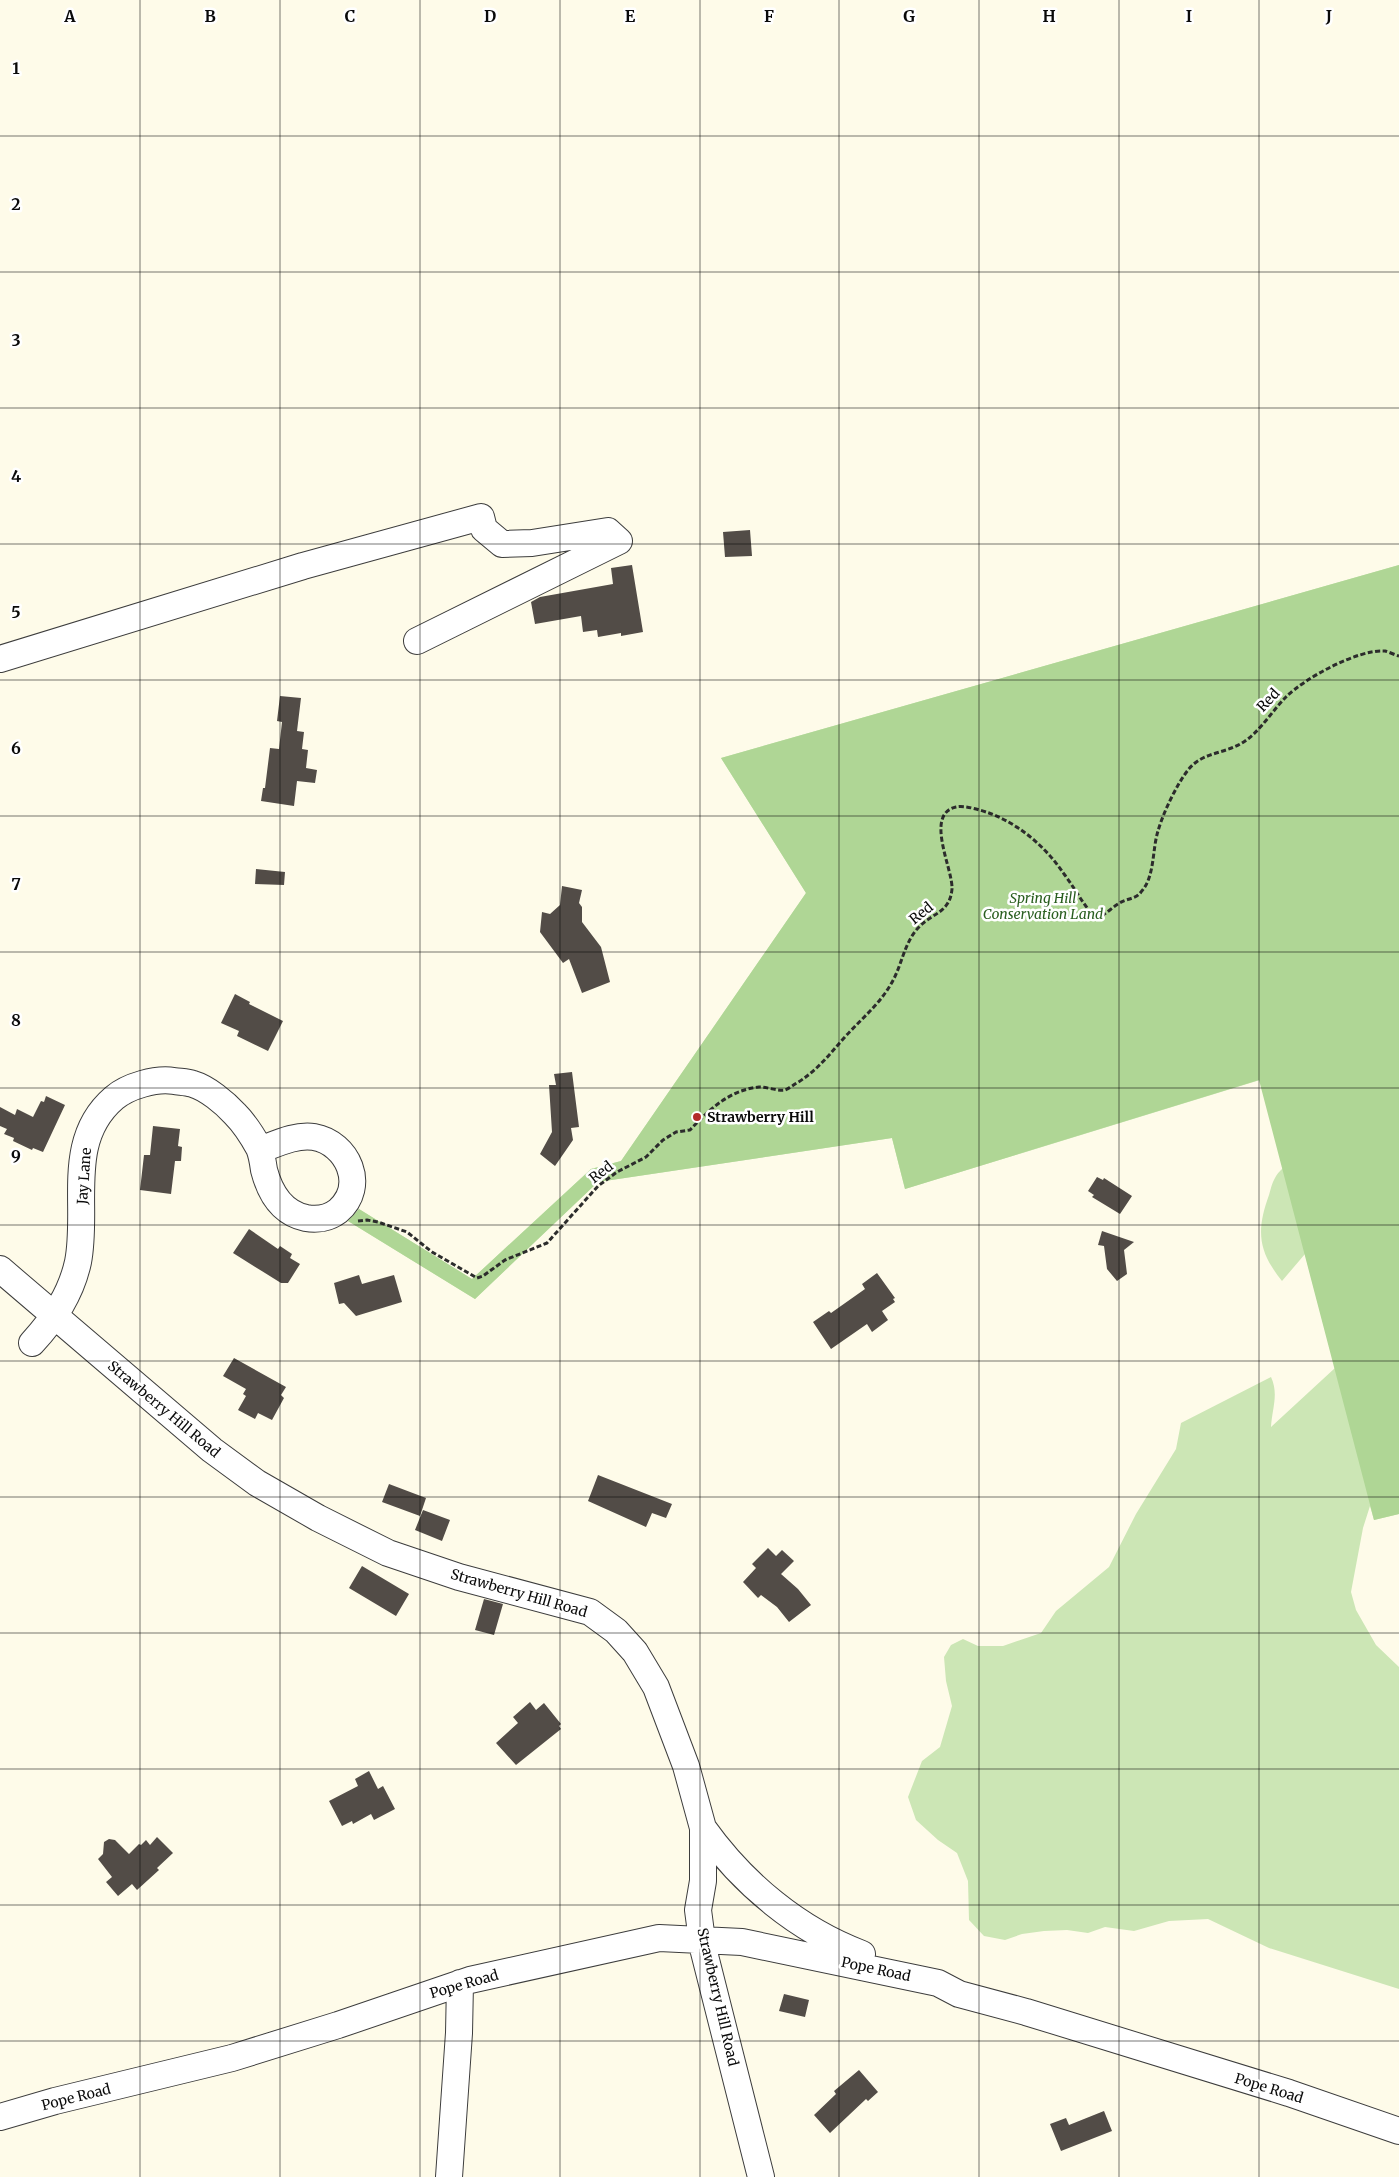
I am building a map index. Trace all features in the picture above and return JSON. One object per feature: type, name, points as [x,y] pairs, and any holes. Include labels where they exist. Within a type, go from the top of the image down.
[{"type":"street","points":[[0,659],[303,566],[481,517],[484,529],[502,544],[532,542],[608,531],[619,541],[417,641]]},
{"type":"street","name":"Jay Lane","points":[[32,1343],[55,1317],[71,1286],[78,1261],[84,1147],[95,1120],[114,1098],[138,1085],[165,1079],[194,1084],[214,1096],[236,1115],[260,1150]]},
{"type":"street","name":"Strawberry Hill Road","points":[[0,1268],[212,1450],[257,1483],[318,1518],[388,1553],[458,1577],[590,1612],[616,1631],[635,1652],[656,1687],[686,1766],[703,1828],[703,1881],[698,1910],[702,1940],[761,2177]]},
{"type":"street","name":"Pope Road","points":[[703,1828],[720,1852],[779,1909],[839,1946],[938,1983],[958,1994],[1026,2012],[1289,2093],[1399,2131]]},
{"type":"street","name":"Pope Road","points":[[0,2117],[55,2101],[232,2058],[338,2025],[460,1983],[659,1938],[742,1942],[938,1983]]},
{"type":"street","points":[[449,2177],[459,2033],[460,1983]]},
{"type":"path","name":"Red","points":[[349,1222],[366,1220],[407,1232],[432,1252],[477,1278],[483,1276],[505,1260],[547,1243],[598,1186],[617,1172],[646,1157],[663,1140],[676,1132],[690,1130],[710,1109],[732,1094],[759,1087],[785,1090],[808,1076],[828,1058],[844,1037],[877,1004],[891,984],[902,962],[911,937],[920,925],[946,907],[952,890],[950,873],[942,845],[941,819],[948,810],[958,806],[982,811],[1007,820],[1029,835],[1063,872],[1092,914],[1103,915],[1118,904],[1135,898],[1143,891],[1148,881],[1157,831],[1164,813],[1188,770],[1199,760],[1214,752],[1242,743],[1288,695],[1306,680],[1356,657],[1384,651],[1399,656]]},
{"type":"green space","name":"Spring Hill Conservation Land","points":[[1399,565],[1399,1514],[1374,1520],[1370,1506],[1363,1528],[1351,1592],[1356,1610],[1376,1645],[1399,1667],[1399,1989],[1269,1948],[1208,1919],[1169,1921],[1134,1931],[1105,1927],[1088,1933],[1067,1930],[1044,1931],[1022,1934],[1005,1940],[984,1936],[969,1920],[968,1881],[957,1853],[938,1840],[916,1820],[908,1797],[922,1761],[940,1747],[952,1706],[946,1681],[944,1657],[951,1645],[963,1639],[978,1646],[1003,1646],[1041,1633],[1056,1611],[1109,1567],[1136,1514],[1176,1449],[1181,1423],[1271,1377],[1275,1396],[1271,1427],[1335,1368],[1305,1254],[1282,1281],[1268,1260],[1264,1250],[1261,1230],[1262,1219],[1274,1180],[1283,1168],[1260,1080],[905,1189],[892,1138],[598,1182],[475,1299],[348,1221],[359,1209],[472,1279],[591,1169],[621,1161],[806,893],[721,758]]},
{"type":"green space","name":"Spring Hill Conservation Land","points":[[1399,565],[1399,1514],[1374,1520],[1259,1080],[905,1189],[892,1138],[598,1182],[475,1299],[348,1221],[359,1209],[472,1279],[591,1169],[621,1161],[806,893],[721,758]]},
{"type":"building","points":[[750,530],[752,556],[725,557],[723,532]]},
{"type":"building","points":[[632,565],[643,632],[621,636],[621,633],[598,637],[597,630],[583,632],[581,616],[535,624],[531,602],[540,597],[613,584],[611,568]]},
{"type":"building","points":[[280,696],[301,698],[297,731],[304,732],[302,749],[308,750],[306,768],[317,770],[315,783],[297,781],[294,806],[261,801],[263,788],[265,788],[270,748],[279,749],[282,722],[277,721]]},
{"type":"building","points":[[256,869],[285,872],[284,885],[255,884]]},
{"type":"building","points":[[562,886],[582,890],[579,903],[582,907],[582,922],[601,947],[610,982],[582,993],[569,959],[563,963],[540,932],[542,912],[550,914],[560,905]]},
{"type":"building","points":[[235,994],[250,1002],[249,1004],[283,1021],[268,1051],[237,1036],[239,1031],[221,1023]]},
{"type":"building","points":[[572,1072],[579,1127],[571,1128],[573,1140],[555,1166],[540,1154],[552,1132],[549,1085],[556,1085],[554,1074]]},
{"type":"building","points":[[46,1096],[65,1105],[43,1152],[33,1148],[32,1150],[13,1141],[14,1138],[4,1134],[7,1129],[0,1126],[0,1107],[15,1115],[17,1109],[33,1117],[41,1101],[44,1102]]},
{"type":"building","points":[[153,1126],[180,1129],[178,1146],[182,1147],[181,1161],[175,1161],[171,1194],[140,1190],[144,1155],[150,1155]]},
{"type":"building","points":[[1097,1177],[1103,1180],[1104,1178],[1132,1196],[1120,1214],[1092,1197],[1094,1195],[1088,1191]]},
{"type":"building","points":[[249,1229],[278,1249],[280,1246],[292,1254],[290,1258],[300,1264],[288,1283],[281,1283],[233,1253]]},
{"type":"building","points":[[1102,1231],[1134,1242],[1124,1250],[1127,1274],[1117,1281],[1107,1269],[1104,1246],[1098,1245]]},
{"type":"building","points":[[877,1273],[895,1298],[893,1299],[895,1302],[882,1311],[888,1320],[872,1332],[867,1324],[831,1349],[813,1322],[829,1311],[831,1313],[865,1289],[862,1284]]},
{"type":"building","points":[[359,1275],[362,1284],[394,1275],[402,1302],[356,1316],[344,1303],[339,1304],[334,1283]]},
{"type":"building","points":[[234,1358],[286,1387],[281,1395],[284,1398],[272,1420],[258,1413],[255,1419],[238,1410],[246,1396],[243,1394],[246,1389],[223,1376]]},
{"type":"building","points":[[598,1475],[672,1504],[666,1518],[652,1513],[646,1527],[588,1501]]},
{"type":"building","points":[[389,1484],[426,1498],[420,1516],[382,1502]]},
{"type":"building","points":[[423,1510],[450,1520],[442,1541],[415,1530]]},
{"type":"building","points":[[768,1548],[776,1556],[782,1550],[794,1561],[781,1574],[798,1589],[811,1605],[789,1622],[777,1607],[761,1595],[758,1598],[743,1582],[756,1568],[752,1564]]},
{"type":"building","points":[[362,1566],[409,1594],[396,1616],[349,1588]]},
{"type":"building","points":[[484,1599],[503,1604],[494,1635],[475,1630]]},
{"type":"building","points":[[530,1702],[536,1710],[544,1703],[561,1724],[559,1726],[561,1729],[516,1765],[496,1743],[518,1723],[513,1717]]},
{"type":"building","points":[[369,1771],[378,1789],[383,1786],[395,1809],[374,1820],[371,1814],[353,1824],[352,1821],[342,1826],[329,1801],[358,1786],[355,1779]]},
{"type":"building","points":[[157,1837],[173,1853],[157,1868],[159,1870],[137,1890],[132,1884],[118,1896],[106,1882],[112,1877],[98,1859],[103,1854],[104,1842],[109,1839],[115,1840],[129,1854],[139,1844],[141,1845],[146,1840],[150,1845]]},
{"type":"building","points":[[784,1994],[809,2000],[805,2017],[779,2011]]},
{"type":"building","points":[[859,2070],[878,2092],[868,2101],[866,2099],[830,2133],[814,2115],[836,2094],[834,2091]]},
{"type":"building","points":[[1104,2111],[1112,2131],[1061,2151],[1050,2124],[1066,2118],[1069,2125]]},
{"type":"place","name":"Strawberry Hill","points":[[697,1117]]}]
